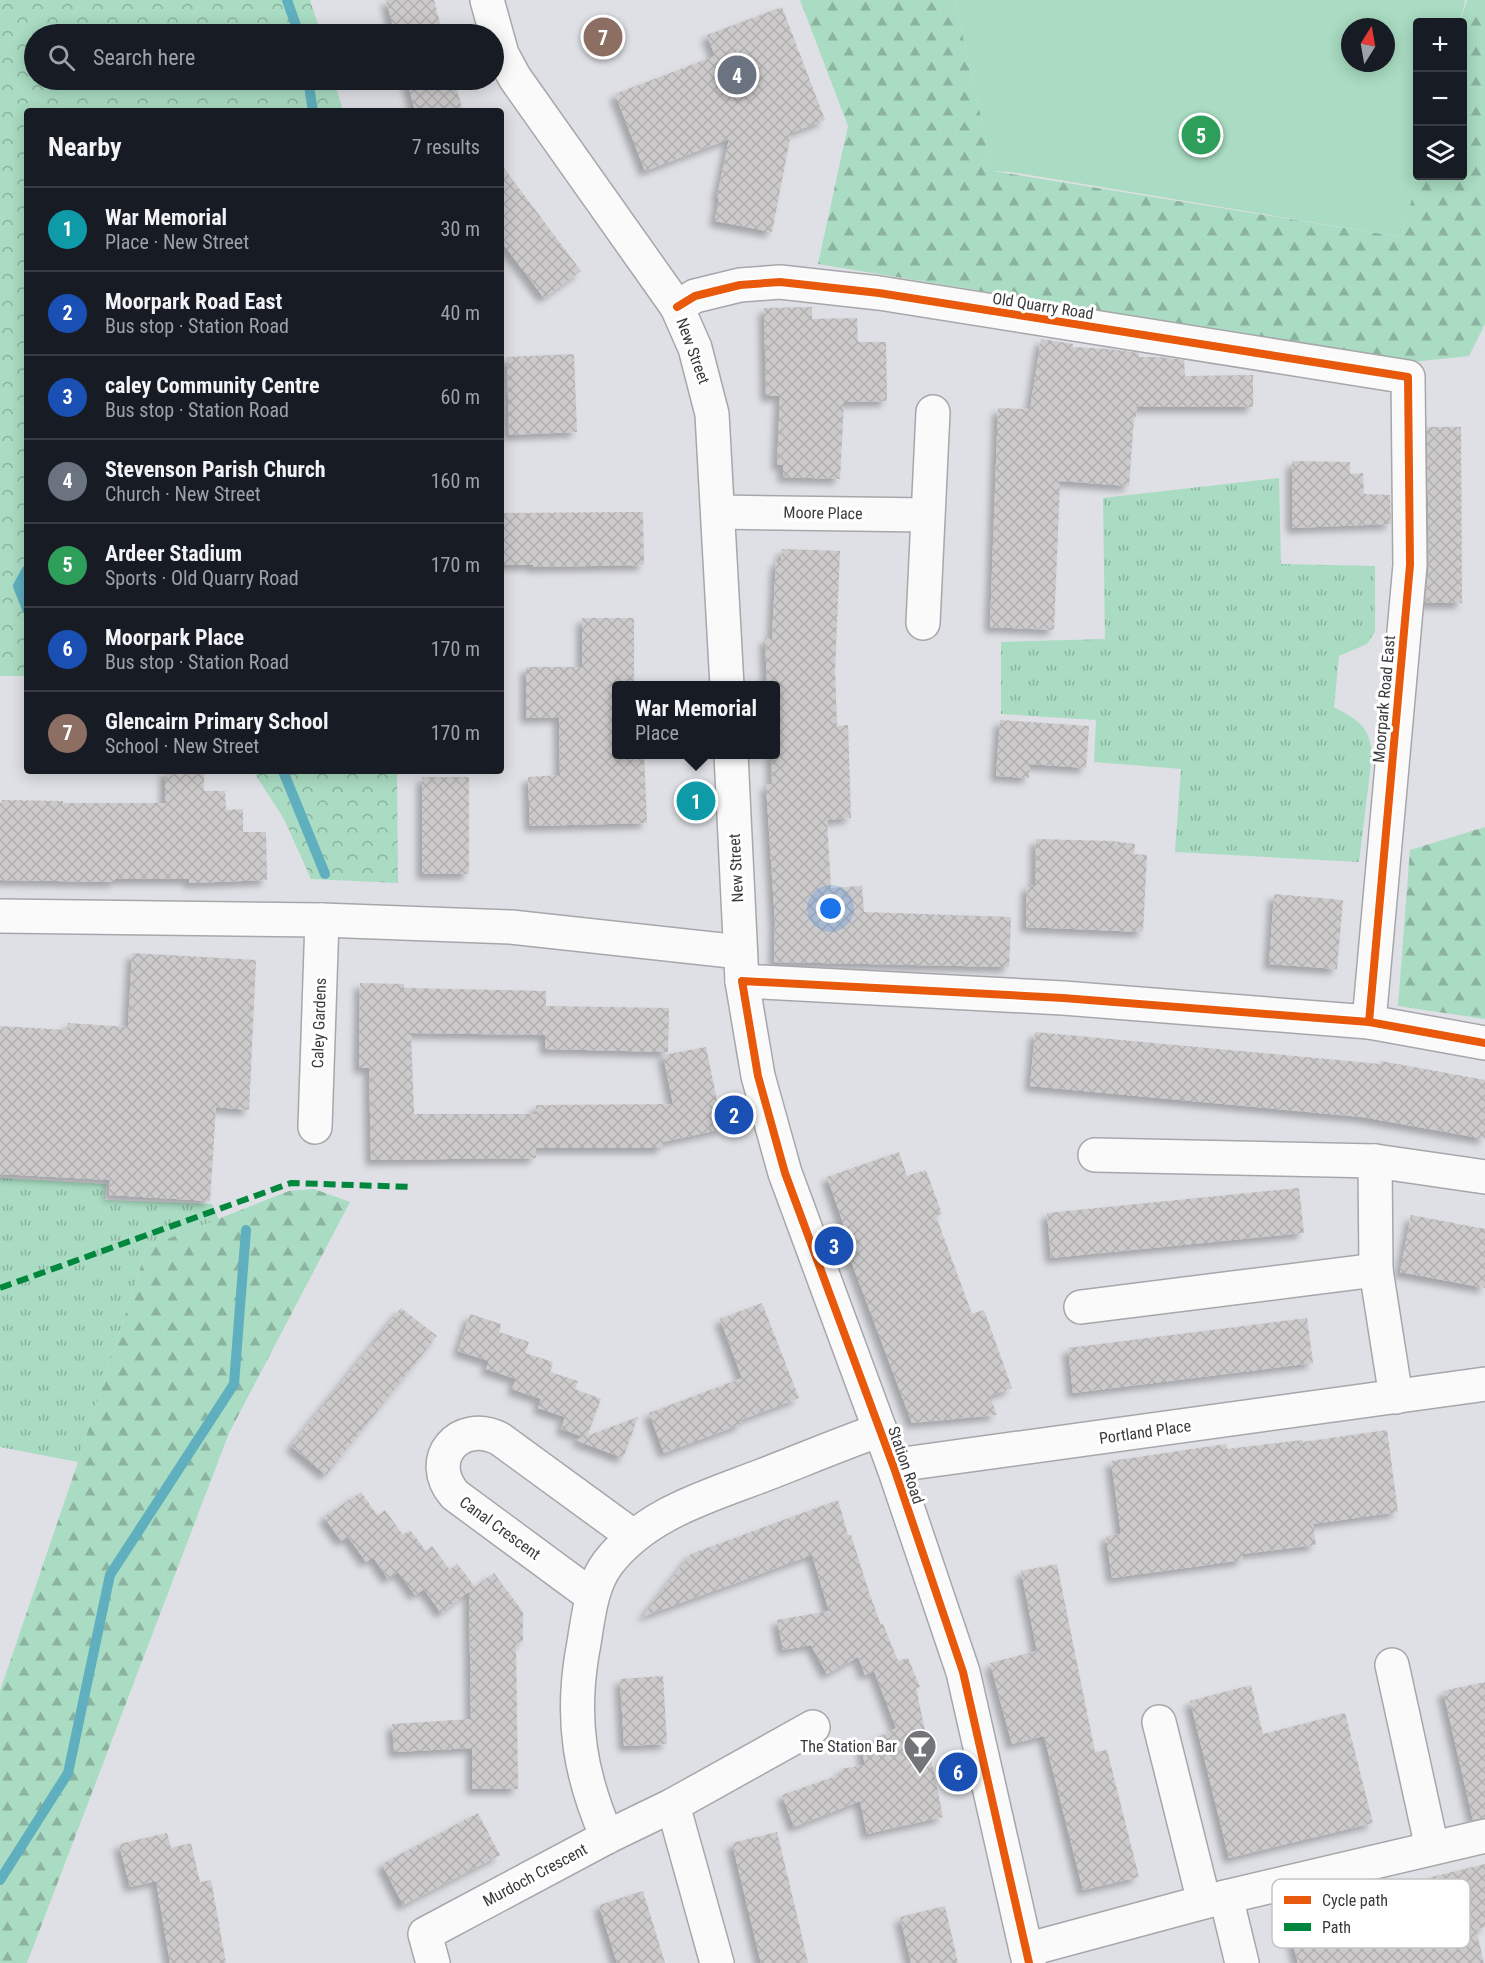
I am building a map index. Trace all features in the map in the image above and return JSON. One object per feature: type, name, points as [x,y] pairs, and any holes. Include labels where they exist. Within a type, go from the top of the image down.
[{"type":"street","name":"New Street","points":[[487,0],[494,24]]},
{"type":"street","name":"New Street","points":[[504,58],[515,78],[677,307],[695,348],[712,414],[727,681]]},
{"type":"street","name":"Old Quarry Road","points":[[677,307],[695,297],[740,285],[780,282],[879,293],[1408,377]]},
{"type":"street","name":"Moorpark Road East","points":[[1369,1022],[1410,565],[1408,377]]},
{"type":"street","points":[[923,623],[933,412]]},
{"type":"street","name":"Moore Place","points":[[718,512],[927,515]]},
{"type":"street","name":"New Street","points":[[730,759],[741,967]]},
{"type":"street","points":[[0,916],[322,920],[511,927],[741,967],[1063,998],[1369,1022],[1485,1044]]},
{"type":"street","name":"Caley Gardens","points":[[315,1126],[322,920]]},
{"type":"street","name":"Station Road","points":[[741,967],[758,1076],[785,1173],[894,1468],[963,1672],[1027,1957]]},
{"type":"street","points":[[1095,1155],[1375,1161],[1485,1177]]},
{"type":"street","points":[[1375,1161],[1376,1270],[1396,1397]]},
{"type":"street","points":[[1081,1306],[1376,1270]]},
{"type":"street","name":"Portland Place","points":[[894,1468],[1485,1384]]},
{"type":"street","points":[[607,1837],[593,1805],[579,1746],[578,1681],[592,1596],[607,1564],[633,1536],[678,1508],[880,1430]]},
{"type":"street","name":"Canal Crescent","points":[[592,1596],[455,1495],[447,1487],[443,1476],[442,1465],[445,1454],[460,1437],[470,1434],[480,1433],[500,1439],[633,1536]]},
{"type":"street","points":[[1392,1665],[1432,1848]]},
{"type":"street","points":[[1159,1722],[1215,1900],[1242,1963]]},
{"type":"street","name":"Murdoch Crescent","points":[[433,1963],[425,1934],[607,1837],[673,1805],[813,1727]]},
{"type":"street","points":[[673,1805],[717,1963]]},
{"type":"street","points":[[1303,1879],[1485,1836]]},
{"type":"street","points":[[1027,1957],[1215,1900],[1272,1886]]},
{"type":"green space","points":[[0,0],[310,0],[318,24],[24,24],[24,90],[337,90],[342,108],[24,108],[24,676],[0,676]]},
{"type":"green space","points":[[800,0],[955,0],[993,171],[1401,237],[1417,180],[1467,180],[1467,18],[1461,18],[1467,0],[1485,0],[1485,324],[1469,356],[1412,362],[818,264],[848,126]]},
{"type":"green space","points":[[955,0],[1465,0],[1461,18],[1413,18],[1413,180],[1417,180],[1401,237],[1011,172],[993,171]]},
{"type":"green space","points":[[1279,478],[1281,564],[1375,566],[1375,632],[1367,644],[1339,656],[1334,707],[1362,726],[1371,746],[1372,756],[1359,862],[1175,852],[1181,769],[1094,762],[1096,720],[1001,714],[1001,642],[1105,639],[1103,498]]},
{"type":"green space","points":[[255,774],[397,774],[398,883],[311,879],[284,819]]},
{"type":"green space","points":[[1485,827],[1485,1019],[1398,1006],[1410,850]]},
{"type":"green space","points":[[0,1178],[106,1184],[105,1200],[212,1204],[219,1220],[147,1247],[78,1462],[0,1447]]},
{"type":"green space","points":[[314,1189],[350,1202],[229,1433],[27,1963],[0,1963],[0,1691],[78,1462],[147,1247],[289,1191]]},
{"type":"building","points":[[386,0],[434,0],[440,24],[392,24]]},
{"type":"building","points":[[782,7],[825,120],[791,133],[772,232],[715,221],[719,198],[717,197],[729,139],[645,171],[615,94],[715,56],[707,35]]},
{"type":"building","points":[[410,90],[457,90],[462,108],[414,108]]},
{"type":"building","points":[[504,168],[581,271],[544,298],[504,245]]},
{"type":"building","points":[[812,307],[812,319],[857,318],[858,342],[886,342],[887,401],[844,402],[840,479],[783,477],[783,465],[777,465],[780,396],[766,396],[764,308]]},
{"type":"building","points":[[1041,339],[1073,344],[1073,347],[1139,353],[1139,357],[1184,360],[1185,376],[1253,375],[1253,407],[1137,407],[1136,417],[1134,417],[1129,486],[1060,481],[1054,630],[990,627],[998,408],[1030,409]]},
{"type":"building","points":[[574,354],[577,432],[509,435],[507,357]]},
{"type":"building","points":[[1427,427],[1461,427],[1462,603],[1425,603],[1429,565]]},
{"type":"building","points":[[1292,461],[1350,462],[1350,474],[1363,473],[1364,494],[1390,495],[1391,524],[1292,528]]},
{"type":"building","points":[[643,512],[644,565],[533,567],[533,565],[504,565],[504,513]]},
{"type":"building","points":[[782,549],[840,551],[835,670],[837,726],[848,725],[851,818],[827,820],[831,888],[862,886],[864,912],[1011,917],[1009,967],[774,962],[775,922],[766,785],[772,784],[771,759],[780,759],[780,681],[767,681],[765,638],[772,638],[776,561],[781,561]]},
{"type":"building","points":[[582,618],[634,618],[634,681],[612,681],[612,759],[644,759],[647,823],[530,826],[528,777],[560,775],[559,717],[526,718],[526,667],[582,667]]},
{"type":"building","points":[[1000,720],[1089,726],[1086,768],[1030,764],[1029,778],[996,776]]},
{"type":"building","points":[[165,774],[204,774],[204,791],[225,791],[226,810],[243,809],[243,832],[266,832],[267,880],[189,883],[189,879],[115,879],[115,882],[0,880],[0,803],[2,800],[63,801],[63,803],[165,803]]},
{"type":"building","points":[[422,777],[469,777],[469,874],[422,874]]},
{"type":"building","points":[[1036,839],[1112,841],[1135,844],[1134,854],[1147,855],[1143,932],[1026,927],[1027,885],[1035,885]]},
{"type":"building","points":[[1274,894],[1343,900],[1337,969],[1269,964]]},
{"type":"building","points":[[132,953],[256,960],[249,1110],[216,1107],[210,1201],[109,1195],[110,1180],[0,1174],[0,1026],[67,1030],[68,1023],[128,1027]]},
{"type":"building","points":[[360,983],[404,984],[404,988],[546,991],[546,1006],[669,1008],[668,1052],[545,1049],[545,1035],[411,1033],[414,1114],[536,1114],[536,1105],[673,1104],[663,1055],[706,1047],[723,1129],[663,1142],[663,1148],[536,1148],[536,1158],[371,1160],[369,1068],[359,1068]]},
{"type":"building","points":[[1035,1032],[1380,1064],[1381,1061],[1485,1080],[1485,1139],[1362,1117],[1030,1086]]},
{"type":"building","points":[[899,1152],[907,1176],[926,1170],[942,1214],[936,1216],[972,1314],[984,1310],[1012,1388],[990,1396],[997,1415],[912,1423],[850,1258],[855,1257],[827,1177]]},
{"type":"building","points":[[1299,1188],[1304,1233],[1051,1258],[1047,1213]]},
{"type":"building","points":[[1411,1215],[1485,1229],[1485,1288],[1400,1272]]},
{"type":"building","points":[[762,1303],[799,1398],[741,1420],[742,1424],[664,1453],[649,1413],[742,1378],[720,1319]]},
{"type":"building","points":[[401,1308],[437,1336],[326,1475],[291,1446]]},
{"type":"building","points":[[470,1314],[501,1324],[499,1332],[529,1342],[525,1353],[553,1362],[550,1372],[578,1381],[575,1389],[601,1399],[587,1436],[638,1417],[623,1458],[575,1440],[584,1437],[561,1429],[565,1417],[538,1408],[541,1399],[512,1389],[516,1379],[486,1369],[489,1361],[458,1351]]},
{"type":"building","points":[[1307,1318],[1313,1363],[1073,1393],[1068,1348]]},
{"type":"building","points":[[1387,1430],[1398,1512],[1313,1524],[1316,1545],[1242,1554],[1243,1560],[1112,1578],[1106,1536],[1121,1534],[1111,1461],[1226,1444],[1227,1449],[1302,1440],[1303,1442]]},
{"type":"building","points":[[361,1492],[378,1516],[385,1510],[403,1535],[410,1530],[426,1551],[432,1546],[450,1570],[457,1563],[475,1587],[494,1573],[523,1612],[523,1642],[516,1642],[518,1789],[472,1789],[472,1748],[394,1752],[392,1724],[471,1719],[469,1591],[441,1613],[424,1589],[415,1595],[398,1572],[388,1579],[373,1557],[366,1562],[348,1537],[341,1541],[324,1517]]},
{"type":"building","points":[[838,1500],[848,1535],[851,1535],[881,1625],[883,1624],[898,1661],[908,1658],[920,1687],[916,1688],[943,1817],[867,1834],[860,1801],[794,1827],[782,1795],[842,1774],[841,1769],[865,1765],[861,1746],[896,1728],[874,1671],[865,1675],[858,1657],[827,1674],[811,1645],[783,1650],[777,1620],[829,1611],[812,1555],[642,1617],[691,1554]]},
{"type":"building","points":[[1057,1564],[1095,1752],[1107,1750],[1139,1877],[1083,1890],[1044,1736],[1012,1744],[990,1663],[1037,1651],[1021,1571]]},
{"type":"building","points":[[663,1676],[667,1744],[624,1746],[620,1679]]},
{"type":"building","points":[[1485,1682],[1485,1818],[1473,1820],[1443,1691]]},
{"type":"building","points":[[1251,1685],[1263,1734],[1345,1713],[1373,1823],[1229,1858],[1190,1701]]},
{"type":"building","points":[[478,1813],[500,1855],[403,1905],[382,1864]]},
{"type":"building","points":[[777,1832],[808,1963],[761,1963],[732,1843]]},
{"type":"building","points":[[167,1833],[171,1848],[191,1843],[200,1882],[211,1880],[226,1963],[170,1963],[156,1881],[130,1887],[119,1844]]},
{"type":"building","points":[[1485,1864],[1485,1927],[1476,1929],[1484,1963],[1298,1963],[1294,1948],[1470,1948],[1470,1879],[1424,1879]]},
{"type":"building","points":[[643,1891],[665,1963],[617,1963],[599,1905]]},
{"type":"building","points":[[945,1906],[958,1963],[911,1963],[900,1917]]},
{"type":"waterway","points":[[287,0],[295,24]]},
{"type":"waterway","points":[[310,90],[313,108]]},
{"type":"waterway","points":[[24,575],[18,586],[24,601]]},
{"type":"waterway","points":[[284,774],[325,874]]},
{"type":"waterway","points":[[0,1880],[68,1773],[110,1575],[234,1384],[246,1230]]},
{"type":"marked path","points":[[0,1288],[291,1183],[413,1187]]},
{"type":"cycle path","points":[[677,307],[695,296],[740,285],[780,282],[879,293],[1408,377],[1410,565],[1369,1022]]},
{"type":"cycle path","points":[[1029,1963],[963,1672],[894,1468],[785,1173],[758,1076],[742,981],[1063,998],[1369,1022],[1485,1043]]},
{"type":"place","name":"Glencairn Primary School","points":[[603,37]]},
{"type":"place","name":"Stevenson Parish Church","points":[[737,75]]},
{"type":"place","name":"Ardeer Stadium","points":[[1201,135]]},
{"type":"place","name":"War Memorial","points":[[696,801]]},
{"type":"place","name":"Moorpark Road East","points":[[734,1115]]},
{"type":"place","name":"caley Community Centre","points":[[834,1246]]},
{"type":"place","name":"Moorpark Place","points":[[958,1772]]},
{"type":"place","name":"The Station Bar","points":[[920,1775]]}]
